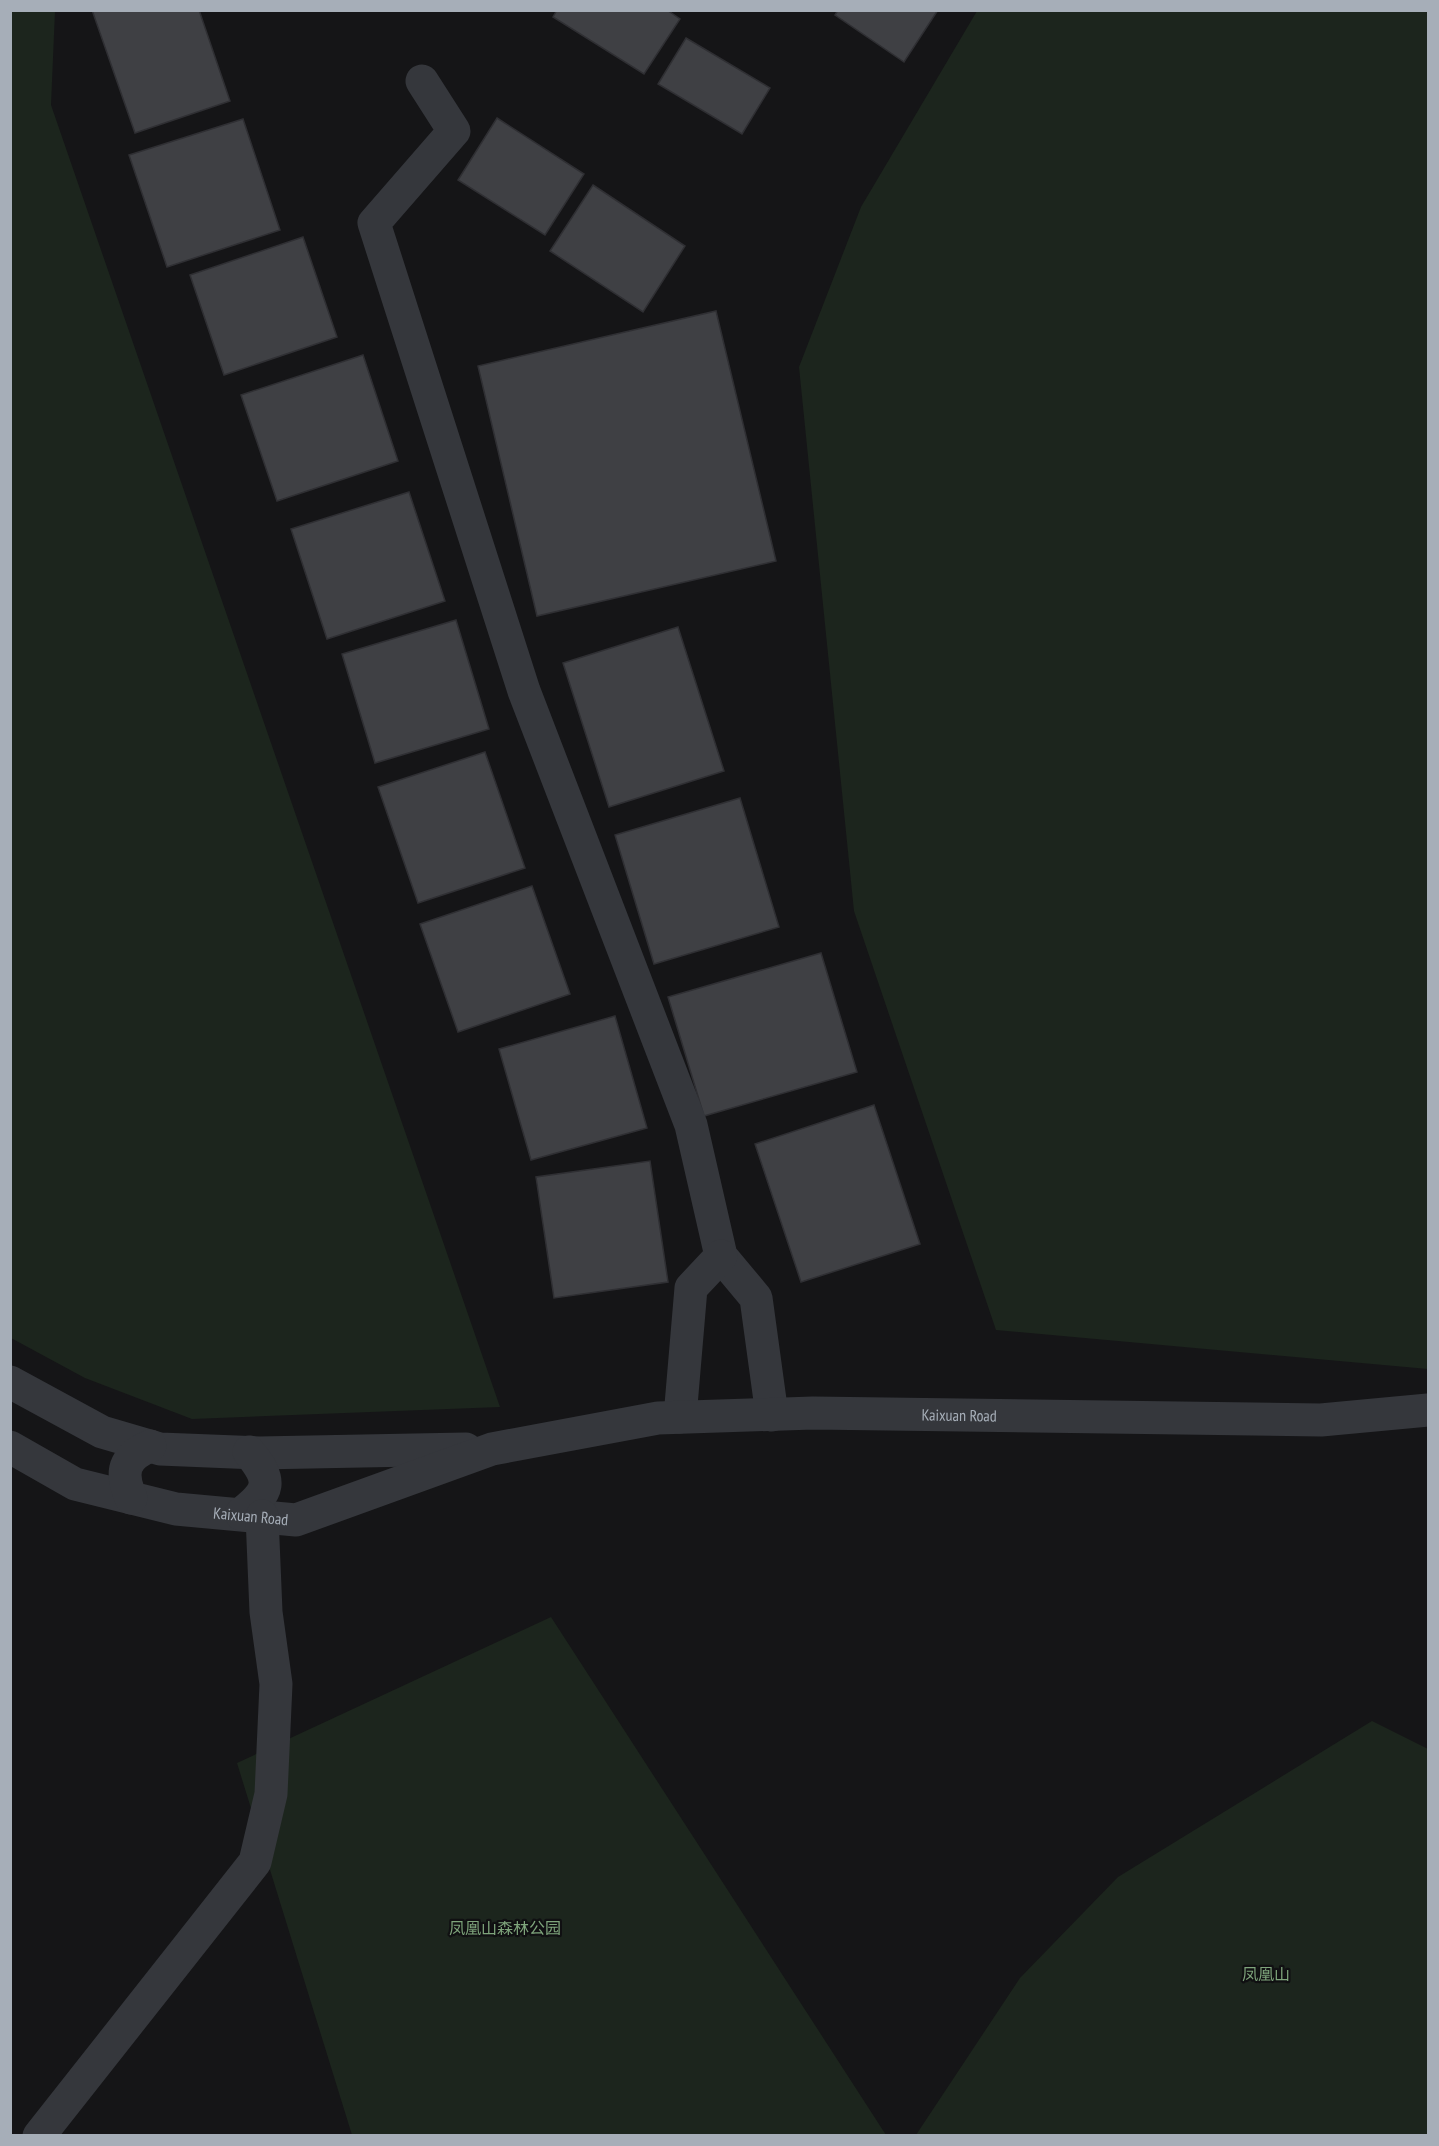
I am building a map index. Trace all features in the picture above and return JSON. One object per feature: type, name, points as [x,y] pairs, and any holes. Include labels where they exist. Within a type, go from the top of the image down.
[{"type":"street","points":[[422,81],[454,131],[374,223],[524,691],[691,1125],[721,1256],[756,1298],[772,1415]]},
{"type":"street","points":[[680,1417],[691,1288],[721,1256]]},
{"type":"street","name":"Kaixuan Road","points":[[10,1382],[102,1432],[160,1449],[249,1452],[492,1449]]},
{"type":"street","name":"Kaixuan Road","points":[[10,1447],[75,1484],[176,1509],[296,1520],[492,1449],[658,1418],[813,1413],[1321,1420],[1428,1410]]},
{"type":"street","points":[[131,1498],[125,1482],[125,1470],[134,1453],[150,1446]]},
{"type":"street","points":[[39,2136],[255,1862],[271,1794],[276,1684],[251,1515],[265,1484],[263,1469],[249,1452]]},
{"type":"green space","points":[[10,11],[55,11],[51,105],[500,1407],[192,1419],[85,1378],[11,1338]]},
{"type":"green space","points":[[977,11],[1428,11],[1428,1369],[996,1330],[854,911],[799,367],[861,207]]},
{"type":"green space","name":"凤凰山森林公园","points":[[551,1617],[886,2135],[352,2135],[237,1763]]},
{"type":"green space","name":"凤凰山","points":[[1372,1721],[1428,1749],[1428,2135],[916,2135],[1020,1978],[1118,1877]]},
{"type":"building","points":[[92,10],[199,10],[230,101],[135,133]]},
{"type":"building","points":[[557,10],[667,10],[680,19],[644,74],[553,17]]},
{"type":"building","points":[[838,10],[938,10],[904,62],[835,15]]},
{"type":"building","points":[[686,38],[770,88],[742,134],[658,84]]},
{"type":"building","points":[[497,118],[584,174],[545,235],[458,180]]},
{"type":"building","points":[[243,119],[280,230],[167,267],[129,155]]},
{"type":"building","points":[[593,185],[685,246],[643,312],[550,251]]},
{"type":"building","points":[[303,237],[337,337],[224,375],[190,275]]},
{"type":"building","points":[[716,311],[776,561],[537,616],[478,366]]},
{"type":"building","points":[[363,355],[398,461],[277,501],[241,395]]},
{"type":"building","points":[[409,492],[445,601],[327,639],[291,529]]},
{"type":"building","points":[[456,620],[489,729],[375,763],[342,654]]},
{"type":"building","points":[[678,627],[724,771],[609,807],[563,663]]},
{"type":"building","points":[[485,752],[525,868],[418,903],[378,787]]},
{"type":"building","points":[[740,798],[779,927],[654,964],[615,835]]},
{"type":"building","points":[[532,886],[570,994],[458,1032],[420,924]]},
{"type":"building","points":[[821,953],[857,1072],[704,1116],[668,997]]},
{"type":"building","points":[[615,1016],[647,1128],[531,1160],[499,1049]]},
{"type":"building","points":[[874,1105],[920,1244],[801,1282],[755,1144]]},
{"type":"building","points":[[650,1161],[668,1282],[554,1298],[536,1177]]}]
